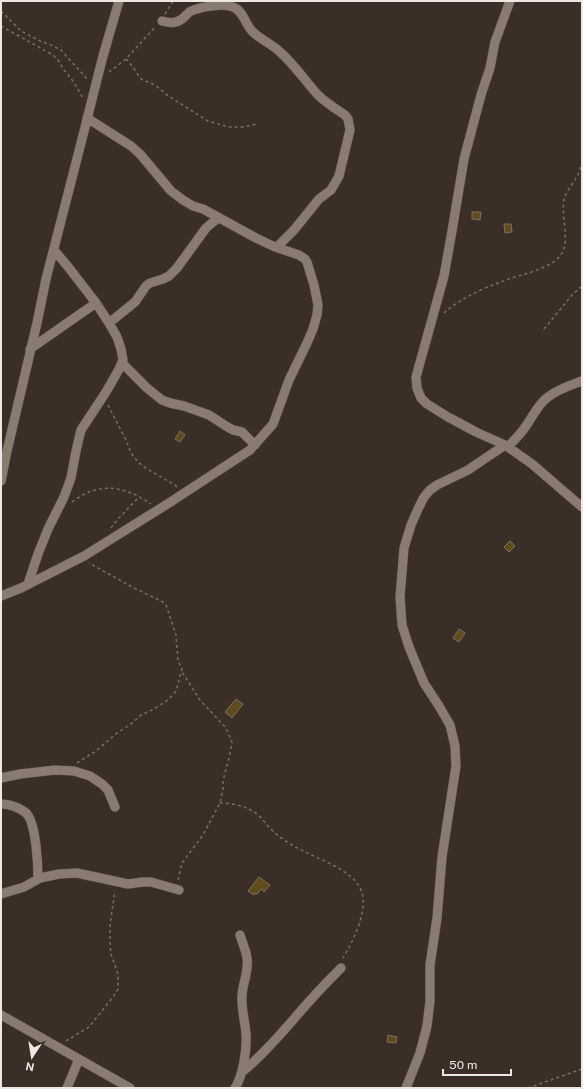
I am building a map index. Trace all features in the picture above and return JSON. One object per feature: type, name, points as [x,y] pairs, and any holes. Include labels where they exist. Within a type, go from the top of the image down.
[{"type":"street","points":[[1,481],[46,278],[102,56],[119,1]]},
{"type":"street","points":[[510,1],[495,42],[490,68],[481,94],[464,158],[444,276],[416,377],[417,388],[421,398],[427,404],[476,432],[506,446],[532,464],[582,506]]},
{"type":"street","points":[[162,21],[170,23],[175,22],[182,19],[188,13],[199,9],[222,5],[234,7],[244,17],[252,32],[280,51],[295,66],[319,96],[345,115],[348,119],[350,130],[339,176],[331,190],[319,199],[294,230],[277,247]]},
{"type":"street","points":[[1,596],[81,557],[159,510],[250,450],[273,424],[289,380],[313,329],[317,315],[318,305],[314,285],[307,262],[304,259],[299,255],[256,238],[203,209],[193,206],[171,191],[140,154],[131,146],[87,118]]},
{"type":"street","points":[[109,323],[135,302],[146,286],[169,276],[177,268],[206,228],[218,218]]},
{"type":"street","points":[[28,584],[40,547],[64,498],[71,478],[81,430],[104,395],[123,360],[117,337],[109,323],[96,303],[54,250]]},
{"type":"street","points":[[30,349],[96,303]]},
{"type":"street","points":[[122,364],[162,400],[208,415],[233,430],[242,432],[255,445]]},
{"type":"street","points":[[406,1088],[420,1053],[427,1026],[431,996],[430,965],[437,918],[442,857],[456,766],[455,746],[450,725],[440,706],[424,682],[402,625],[400,597],[404,548],[418,509],[424,497],[430,490],[468,470],[506,446],[517,438],[541,403],[548,397],[559,390],[582,381]]},
{"type":"street","points":[[1,778],[55,770],[74,771],[90,776],[102,784],[108,790],[115,807]]},
{"type":"street","points":[[1,804],[20,809],[27,815],[32,824],[38,864],[38,879]]},
{"type":"street","points":[[1,894],[24,887],[38,879],[59,874],[77,873],[131,884],[151,882],[175,888]]},
{"type":"street","points":[[235,1088],[242,1072],[246,1043],[242,994],[247,973],[247,961],[246,951],[240,935]]},
{"type":"street","points":[[242,1072],[272,1044],[326,982],[341,968]]},
{"type":"street","points":[[1,1015],[130,1088]]},
{"type":"street","points":[[66,1088],[79,1059]]},
{"type":"path","points":[[108,73],[126,59],[162,21],[172,1]]},
{"type":"path","points":[[1,11],[21,31],[61,50],[95,88]]},
{"type":"path","points":[[1,26],[53,55],[73,81],[90,108]]},
{"type":"path","points":[[126,59],[140,78],[155,85],[172,99],[208,121],[229,127],[243,127],[258,124]]},
{"type":"path","points":[[442,314],[472,294],[535,271],[554,261],[560,256],[565,242],[563,209],[564,199],[577,178],[582,164]]},
{"type":"path","points":[[544,329],[572,295],[582,286]]},
{"type":"path","points":[[104,395],[131,453],[138,462],[147,469],[175,484],[182,494]]},
{"type":"path","points":[[68,506],[87,493],[101,489],[113,488],[123,490],[139,497],[159,510]]},
{"type":"path","points":[[110,529],[139,497]]},
{"type":"path","points":[[81,557],[113,577],[163,602],[166,605],[176,635],[178,661],[182,668],[182,672],[200,700],[226,728],[232,742],[223,781],[220,803],[203,835],[182,863],[175,888]]},
{"type":"path","points":[[68,771],[141,715],[171,698],[176,691],[182,672]]},
{"type":"path","points":[[220,803],[231,803],[257,814],[280,837],[295,847],[343,870],[360,886],[363,896],[361,915],[352,943],[343,958]]},
{"type":"path","points":[[58,1046],[89,1027],[113,997],[118,988],[118,974],[111,954],[110,944],[110,925],[116,881]]},
{"type":"path","points":[[528,1088],[582,1069]]},
{"type":"building","points":[[472,212],[481,212],[480,220],[472,219]]},
{"type":"building","points":[[504,224],[511,224],[512,232],[505,233]]},
{"type":"building","points":[[180,431],[185,435],[180,442],[175,439]]},
{"type":"building","points":[[510,541],[515,546],[509,552],[504,547]]},
{"type":"building","points":[[459,629],[465,633],[459,642],[453,638]]},
{"type":"building","points":[[236,699],[243,704],[232,718],[225,712]]},
{"type":"building","points":[[259,877],[270,885],[264,892],[261,889],[254,895],[248,891]]},
{"type":"building","points":[[388,1035],[397,1037],[396,1043],[387,1042]]}]
